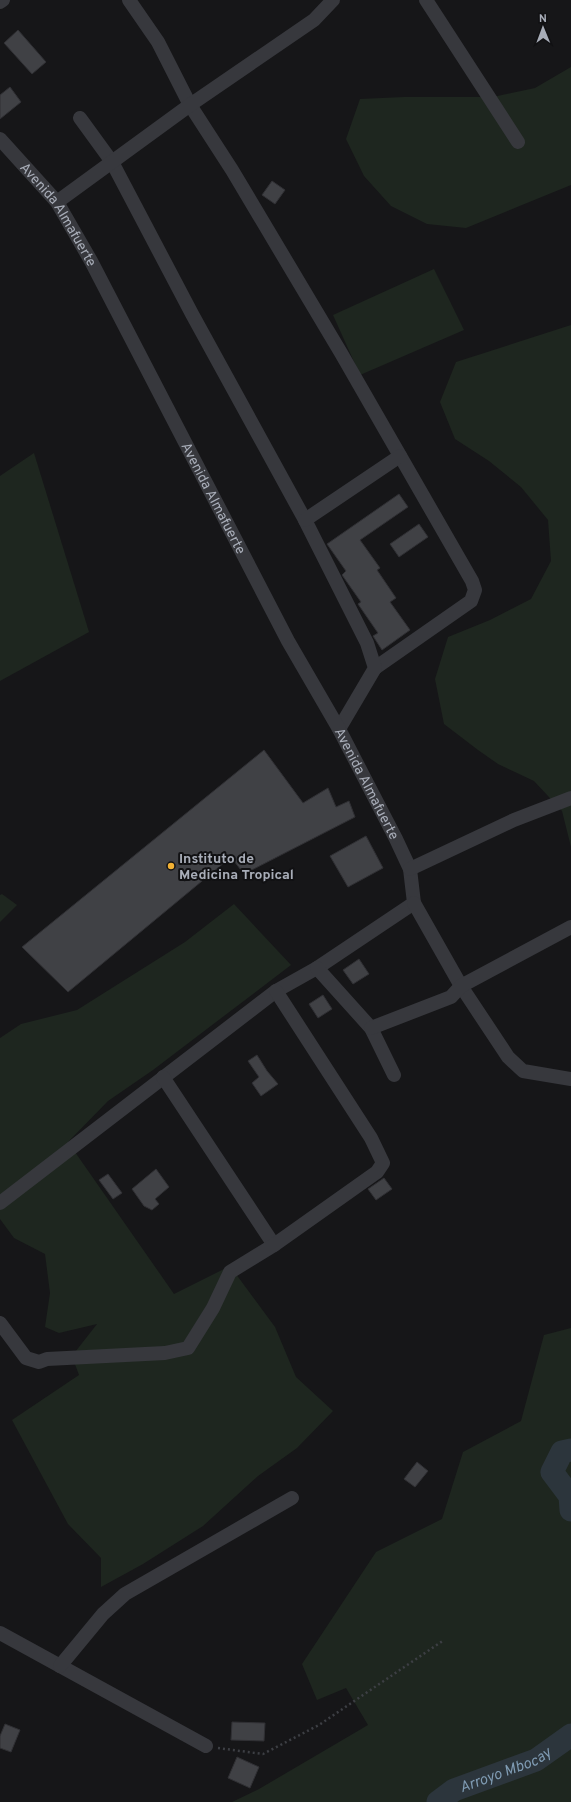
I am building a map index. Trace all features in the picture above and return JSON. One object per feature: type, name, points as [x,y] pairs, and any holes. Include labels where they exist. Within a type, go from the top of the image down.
[{"type":"street","points":[[129,0],[158,42],[190,104],[277,244],[472,581],[475,590],[471,601],[375,668],[340,729]]},
{"type":"street","points":[[56,202],[190,104],[314,20],[333,0]]},
{"type":"street","points":[[426,0],[518,142]]},
{"type":"street","points":[[80,118],[112,162],[192,314],[305,520],[367,643],[375,668]]},
{"type":"street","name":"Avenida Almafuerte","points":[[0,139],[56,202],[91,261],[288,641],[340,729],[410,869],[414,903]]},
{"type":"street","points":[[305,520],[400,456]]},
{"type":"street","points":[[410,869],[514,820],[571,798]]},
{"type":"street","points":[[0,1202],[276,991],[317,968],[414,903],[461,986],[508,1057],[523,1071],[571,1079]]},
{"type":"street","points":[[371,1028],[451,997],[461,986],[571,927]]},
{"type":"street","points":[[317,968],[371,1028],[394,1075]]},
{"type":"street","points":[[0,1323],[26,1358],[39,1362],[48,1359],[165,1353],[188,1348],[213,1308],[230,1272],[274,1245],[377,1172],[383,1163],[371,1138],[276,991]]},
{"type":"street","points":[[163,1077],[274,1245]]},
{"type":"street","points":[[60,1666],[103,1614],[125,1594],[292,1498]]},
{"type":"street","points":[[0,1633],[206,1746]]},
{"type":"path","points":[[206,1746],[263,1754],[320,1726],[444,1640]]},
{"type":"shaded area","points":[[571,67],[571,185],[466,228],[427,224],[391,206],[364,176],[346,139],[360,99],[404,97],[493,97],[535,88]]},
{"type":"shaded area","points":[[434,269],[464,330],[360,375],[333,315]]},
{"type":"shaded area","points":[[571,325],[571,847],[562,811],[534,781],[498,764],[444,724],[435,679],[448,637],[490,620],[531,599],[551,561],[548,520],[521,487],[489,461],[455,439],[440,402],[456,362]]},
{"type":"shaded area","points":[[34,453],[89,632],[0,681],[0,476]]},
{"type":"shaded area","points":[[2,894],[17,905],[0,922],[0,895]]},
{"type":"shaded area","points":[[234,904],[291,965],[153,1070],[108,1101],[68,1142],[174,1294],[230,1266],[275,1327],[296,1377],[333,1411],[297,1448],[258,1476],[203,1526],[143,1564],[101,1587],[101,1558],[68,1524],[12,1420],[79,1375],[72,1356],[97,1324],[59,1333],[45,1327],[50,1293],[45,1254],[14,1238],[0,1219],[0,1038],[21,1024],[77,1010],[185,942]]},
{"type":"shaded area","points":[[571,1328],[571,1802],[232,1802],[259,1789],[368,1725],[346,1688],[317,1700],[302,1664],[376,1552],[442,1519],[463,1452],[521,1421],[544,1335]]},
{"type":"building","points":[[18,30],[46,62],[32,74],[4,43]]},
{"type":"building","points":[[10,87],[21,102],[0,119],[0,95]]},
{"type":"building","points":[[272,181],[285,190],[275,204],[262,195]]},
{"type":"building","points":[[399,494],[408,507],[360,540],[380,568],[377,570],[396,598],[390,602],[410,630],[382,650],[373,636],[378,633],[358,604],[361,602],[342,575],[346,571],[327,544]]},
{"type":"building","points":[[419,524],[428,537],[399,557],[390,544]]},
{"type":"building","name":"Instituto de Medicina Tropical","points":[[264,750],[303,803],[328,788],[336,807],[349,801],[355,817],[244,874],[231,857],[68,992],[22,947]]},
{"type":"building","points":[[366,836],[383,868],[348,887],[330,856]]},
{"type":"building","points":[[359,959],[369,974],[353,984],[343,970]]},
{"type":"building","points":[[323,995],[332,1009],[318,1018],[309,1004]]},
{"type":"building","points":[[257,1055],[267,1071],[278,1084],[261,1096],[252,1083],[259,1077],[248,1061]]},
{"type":"building","points":[[156,1169],[169,1187],[155,1199],[159,1204],[152,1210],[144,1206],[132,1189]]},
{"type":"building","points":[[108,1174],[122,1193],[113,1199],[99,1180]]},
{"type":"building","points":[[384,1178],[392,1189],[376,1200],[368,1189]]},
{"type":"building","points":[[417,1462],[428,1471],[415,1487],[404,1479]]},
{"type":"building","points":[[232,1722],[265,1723],[264,1741],[231,1740]]},
{"type":"building","points":[[5,1724],[20,1730],[11,1752],[0,1748],[0,1736]]},
{"type":"building","points":[[237,1757],[259,1767],[250,1788],[228,1778]]},
{"type":"waterway","name":"Arroyo Mbocay","points":[[571,1450],[562,1452],[552,1472],[570,1496],[571,1510]]},
{"type":"waterway","name":"Arroyo Mbocay","points":[[438,1802],[454,1790],[536,1760],[571,1735]]},
{"type":"place","name":"Instituto de Medicina Tropical","points":[[171,866]]}]
